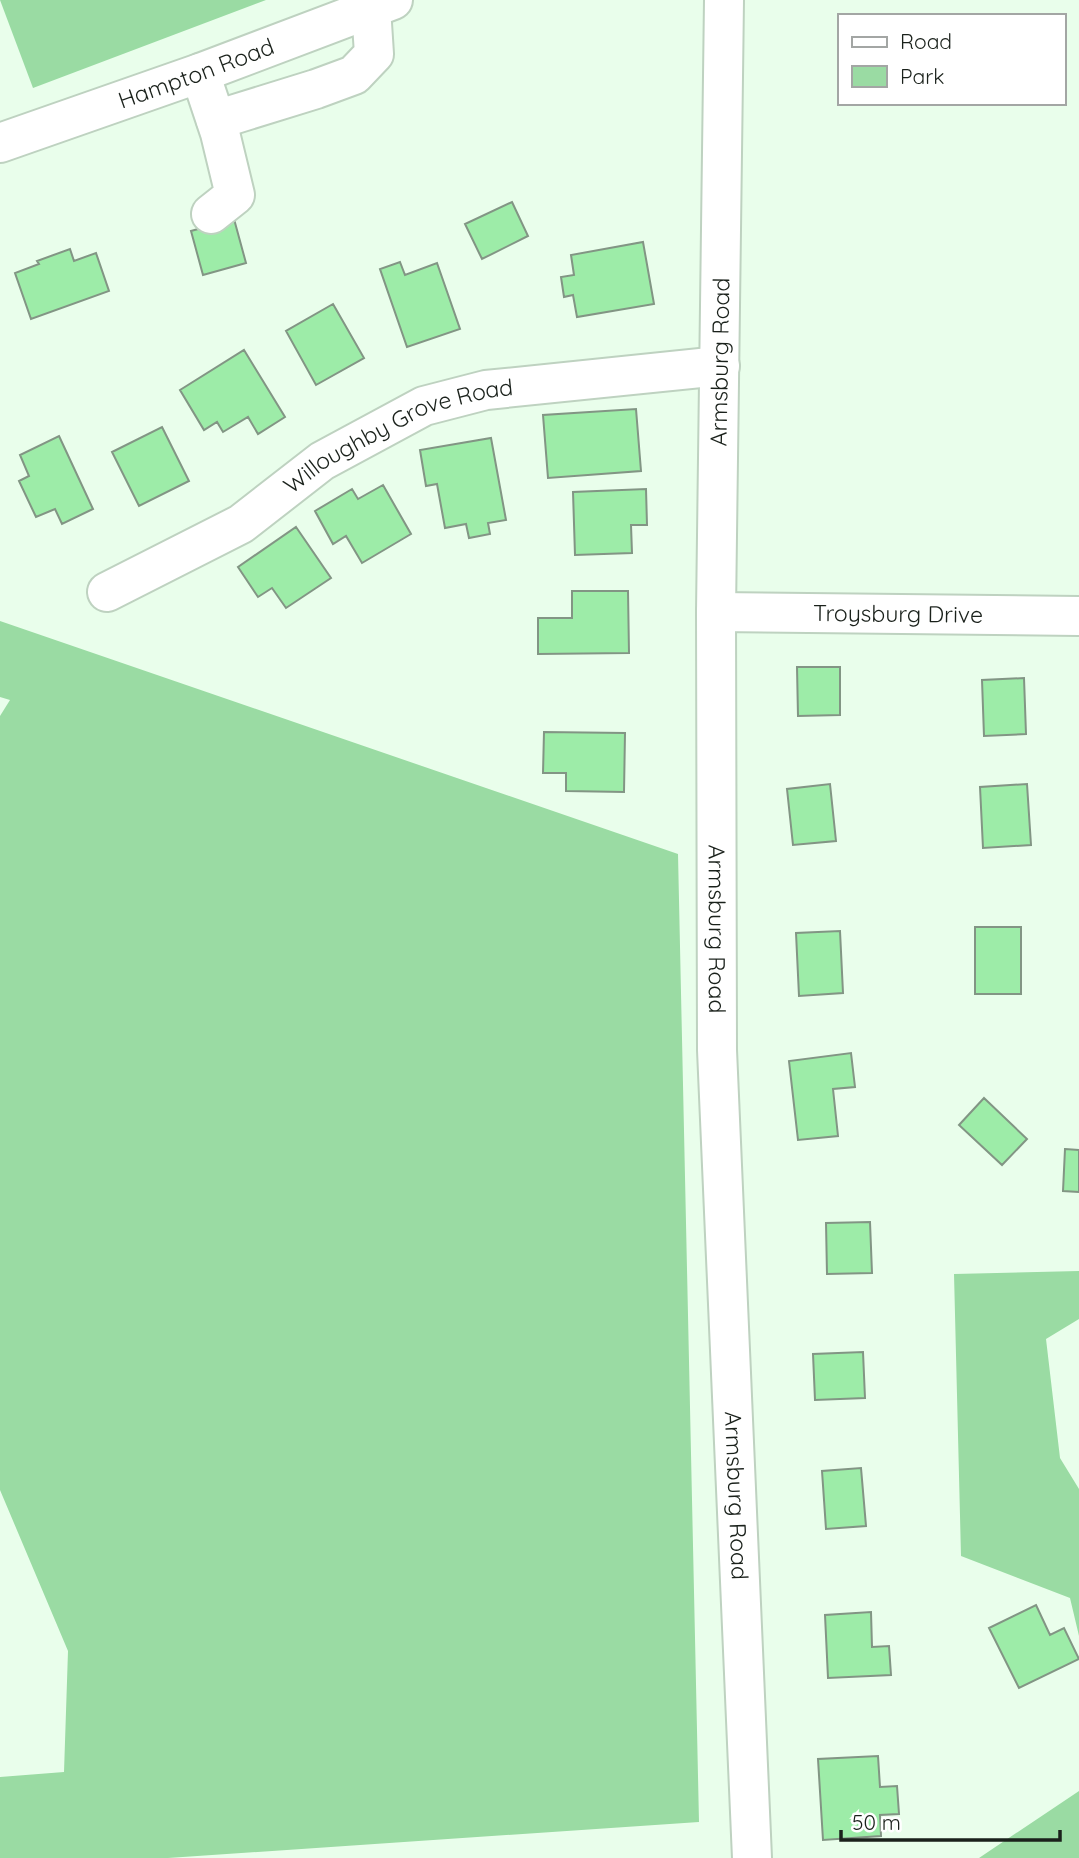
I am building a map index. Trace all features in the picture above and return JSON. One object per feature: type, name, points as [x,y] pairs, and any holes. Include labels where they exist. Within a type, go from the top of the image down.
[{"type":"street","name":"Armsburg Road","points":[[724,0],[716,612],[717,1050],[752,1858]]},
{"type":"street","name":"Hampton Road","points":[[0,144],[200,73],[382,4]]},
{"type":"street","points":[[216,120],[354,75],[374,54],[382,4]]},
{"type":"street","points":[[200,73],[216,120],[235,195],[211,214]]},
{"type":"street","name":"Willoughby Grove Road","points":[[107,592],[241,524],[322,461],[424,406],[486,390],[720,366]]},
{"type":"street","name":"Troysburg Drive","points":[[716,612],[1079,616]]},
{"type":"green space","points":[[0,0],[266,0],[33,88]]},
{"type":"green space","points":[[0,621],[678,854],[699,1822],[168,1858],[0,1858],[0,1777],[64,1772],[68,1651],[0,1490],[0,716],[10,700],[0,697]]},
{"type":"green space","points":[[1079,1271],[1079,1319],[1046,1339],[1060,1458],[1079,1489],[1079,1636],[1070,1598],[961,1556],[954,1274]]},
{"type":"green space","points":[[1079,1791],[1079,1858],[979,1858]]},
{"type":"building","points":[[512,202],[528,236],[482,259],[465,224]]},
{"type":"building","points":[[234,219],[246,263],[203,275],[191,231]]},
{"type":"building","points":[[643,242],[654,304],[577,317],[573,295],[564,297],[561,277],[574,275],[571,255]]},
{"type":"building","points":[[70,249],[74,261],[96,253],[109,291],[31,319],[15,273],[39,264],[37,261]]},
{"type":"building","points":[[400,262],[405,275],[437,263],[460,329],[407,347],[380,269]]},
{"type":"building","points":[[333,304],[364,358],[316,385],[286,331]]},
{"type":"building","points":[[244,350],[285,417],[258,434],[248,417],[223,432],[217,422],[204,430],[180,390]]},
{"type":"building","points":[[636,409],[641,471],[548,478],[543,415]]},
{"type":"building","points":[[162,427],[189,481],[139,506],[112,452]]},
{"type":"building","points":[[59,436],[93,509],[62,524],[55,509],[36,517],[19,481],[29,476],[20,455]]},
{"type":"building","points":[[491,438],[506,520],[488,523],[490,534],[469,538],[466,524],[445,528],[437,484],[426,486],[420,450]]},
{"type":"building","points":[[383,485],[411,534],[362,563],[346,536],[333,544],[315,511],[352,489],[358,499]]},
{"type":"building","points":[[646,489],[647,525],[631,525],[632,553],[575,555],[573,492]]},
{"type":"building","points":[[296,527],[331,578],[286,608],[272,588],[258,597],[238,567]]},
{"type":"building","points":[[572,591],[628,591],[629,653],[538,654],[538,618],[572,618]]},
{"type":"building","points":[[797,667],[840,667],[840,715],[798,716]]},
{"type":"building","points":[[1024,678],[1026,734],[984,736],[982,680]]},
{"type":"building","points":[[544,732],[625,733],[624,792],[566,791],[566,773],[543,773]]},
{"type":"building","points":[[830,784],[836,841],[793,845],[787,789]]},
{"type":"building","points":[[1027,784],[1031,845],[983,848],[980,787]]},
{"type":"building","points":[[975,927],[1021,927],[1021,994],[975,994]]},
{"type":"building","points":[[840,931],[843,993],[799,996],[796,933]]},
{"type":"building","points":[[851,1053],[855,1087],[833,1089],[838,1136],[798,1140],[789,1061]]},
{"type":"building","points":[[984,1098],[1027,1139],[1002,1165],[959,1125]]},
{"type":"building","points":[[1065,1149],[1079,1150],[1079,1192],[1063,1191]]},
{"type":"building","points":[[870,1222],[872,1273],[827,1274],[826,1223]]},
{"type":"building","points":[[863,1352],[865,1398],[815,1400],[813,1354]]},
{"type":"building","points":[[861,1468],[866,1526],[826,1529],[822,1471]]},
{"type":"building","points":[[1036,1605],[1050,1635],[1064,1628],[1079,1659],[1019,1688],[989,1628]]},
{"type":"building","points":[[871,1612],[872,1647],[889,1646],[891,1675],[828,1678],[825,1615]]},
{"type":"building","points":[[878,1756],[880,1787],[897,1786],[899,1814],[880,1815],[881,1836],[823,1840],[818,1759]]}]
